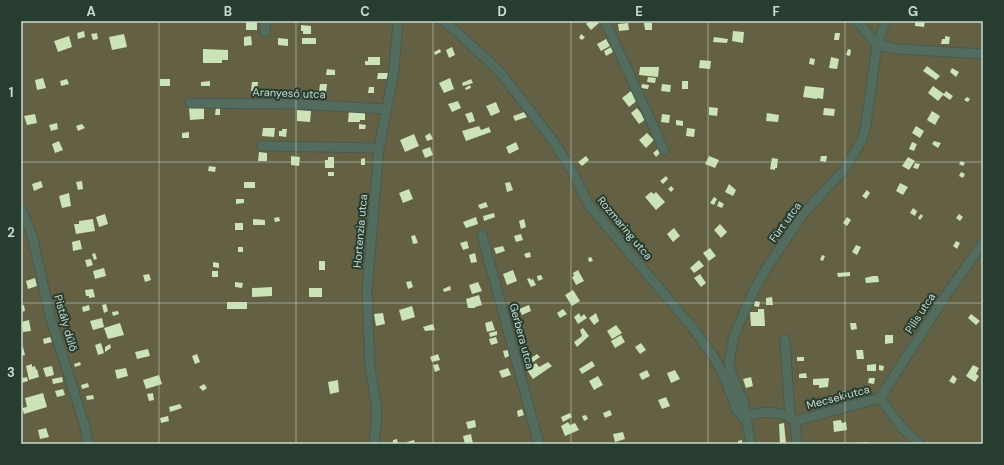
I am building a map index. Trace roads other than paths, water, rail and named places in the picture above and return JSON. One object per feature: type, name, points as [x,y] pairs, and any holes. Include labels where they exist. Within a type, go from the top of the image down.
[{"type":"street","points":[[265,21],[265,32]]},
{"type":"street","name":"Hortenzia utca","points":[[374,444],[377,417],[370,368],[367,290],[380,148],[394,70],[398,21]]},
{"type":"street","name":"Rozmaring utca","points":[[445,21],[499,71],[552,139],[571,169],[588,205],[672,303],[713,356],[725,378],[737,410],[745,419],[751,444]]},
{"type":"street","points":[[605,21],[664,150]]},
{"type":"street","points":[[857,21],[877,45],[898,49],[983,54]]},
{"type":"street","name":"Fürt utca","points":[[745,419],[743,402],[732,375],[729,363],[734,336],[754,290],[766,269],[803,214],[844,170],[862,140],[866,124],[877,45],[886,21]]},
{"type":"street","name":"Aranyeső utca","points":[[190,103],[296,104],[386,108]]},
{"type":"street","points":[[262,146],[380,148]]},
{"type":"street","name":"Pistály dűlő","points":[[21,208],[32,235],[50,316],[85,427],[88,444]]},
{"type":"street","name":"Gerbera utca","points":[[482,235],[539,444]]},
{"type":"street","name":"Pilis utca","points":[[880,398],[946,295],[983,243]]},
{"type":"street","points":[[785,340],[792,418],[797,444]]},
{"type":"street","name":"Mecsek utca","points":[[745,419],[750,415],[764,413],[792,418],[880,398],[903,429],[920,444]]}]
